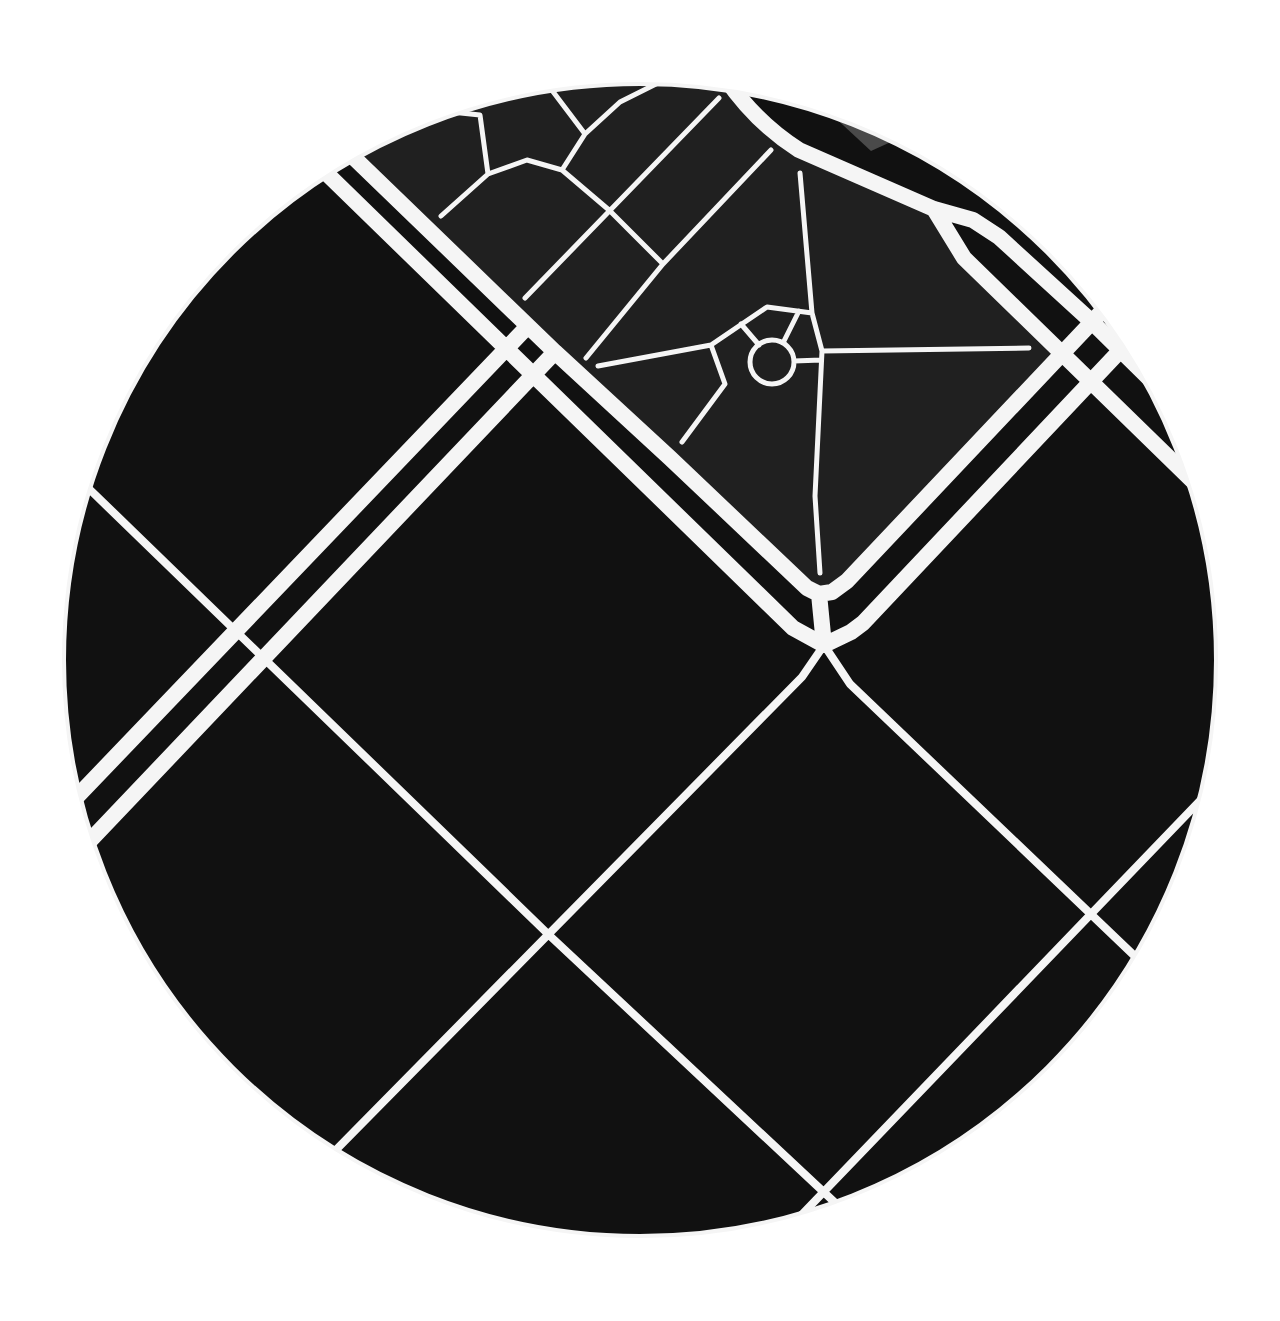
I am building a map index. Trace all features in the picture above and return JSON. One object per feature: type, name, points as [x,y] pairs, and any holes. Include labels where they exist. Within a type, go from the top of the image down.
[{"type":"main road","points":[[737,93],[757,119],[799,150],[934,209],[973,220],[999,237],[1131,360]]},
{"type":"main road","points":[[356,160],[575,371],[807,588],[819,594],[832,592],[847,581],[1100,314]]},
{"type":"main road","points":[[329,176],[793,628],[824,645]]},
{"type":"main road","points":[[934,209],[964,258],[1184,473]]},
{"type":"main road","points":[[80,794],[528,326]]},
{"type":"main road","points":[[824,645],[863,623],[1123,347]]},
{"type":"main road","points":[[93,838],[555,352]]},
{"type":"main road","points":[[819,594],[824,645]]},
{"type":"street","points":[[90,490],[549,935],[835,1202]]},
{"type":"street","points":[[337,1149],[802,677],[824,645],[850,684],[1135,956]]},
{"type":"street","points":[[804,1212],[1198,803]]},
{"type":"path","points":[[562,170],[585,134],[620,102],[654,85]]},
{"type":"path","points":[[513,311],[722,90]]},
{"type":"path","points":[[553,91],[585,134]]},
{"type":"path","points":[[461,113],[480,115],[488,174]]},
{"type":"path","points":[[575,371],[663,264],[782,139]]},
{"type":"path","points":[[799,150],[812,313],[822,351],[815,496],[819,594]]},
{"type":"path","points":[[427,228],[488,174],[527,160],[562,170],[609,210],[663,264]]},
{"type":"path","points":[[575,371],[711,345],[767,307],[812,313]]},
{"type":"path","points":[[783,343],[799,311]]},
{"type":"path","points":[[741,324],[759,345]]},
{"type":"path","points":[[768,340],[783,343],[792,354],[793,368],[786,379],[780,383],[766,383],[751,369],[751,354],[759,345],[768,340]]},
{"type":"path","points":[[670,458],[725,384],[711,345]]},
{"type":"path","points":[[822,351],[1027,348],[1063,353]]},
{"type":"path","points":[[794,361],[821,360]]},
{"type":"shaded area","points":[[640,84],[715,89],[739,94],[781,139],[934,209],[964,258],[1063,353],[847,581],[819,594],[356,160],[420,128],[455,115],[528,96],[565,89]]},
{"type":"building","points":[[837,119],[891,142],[871,151]]}]
